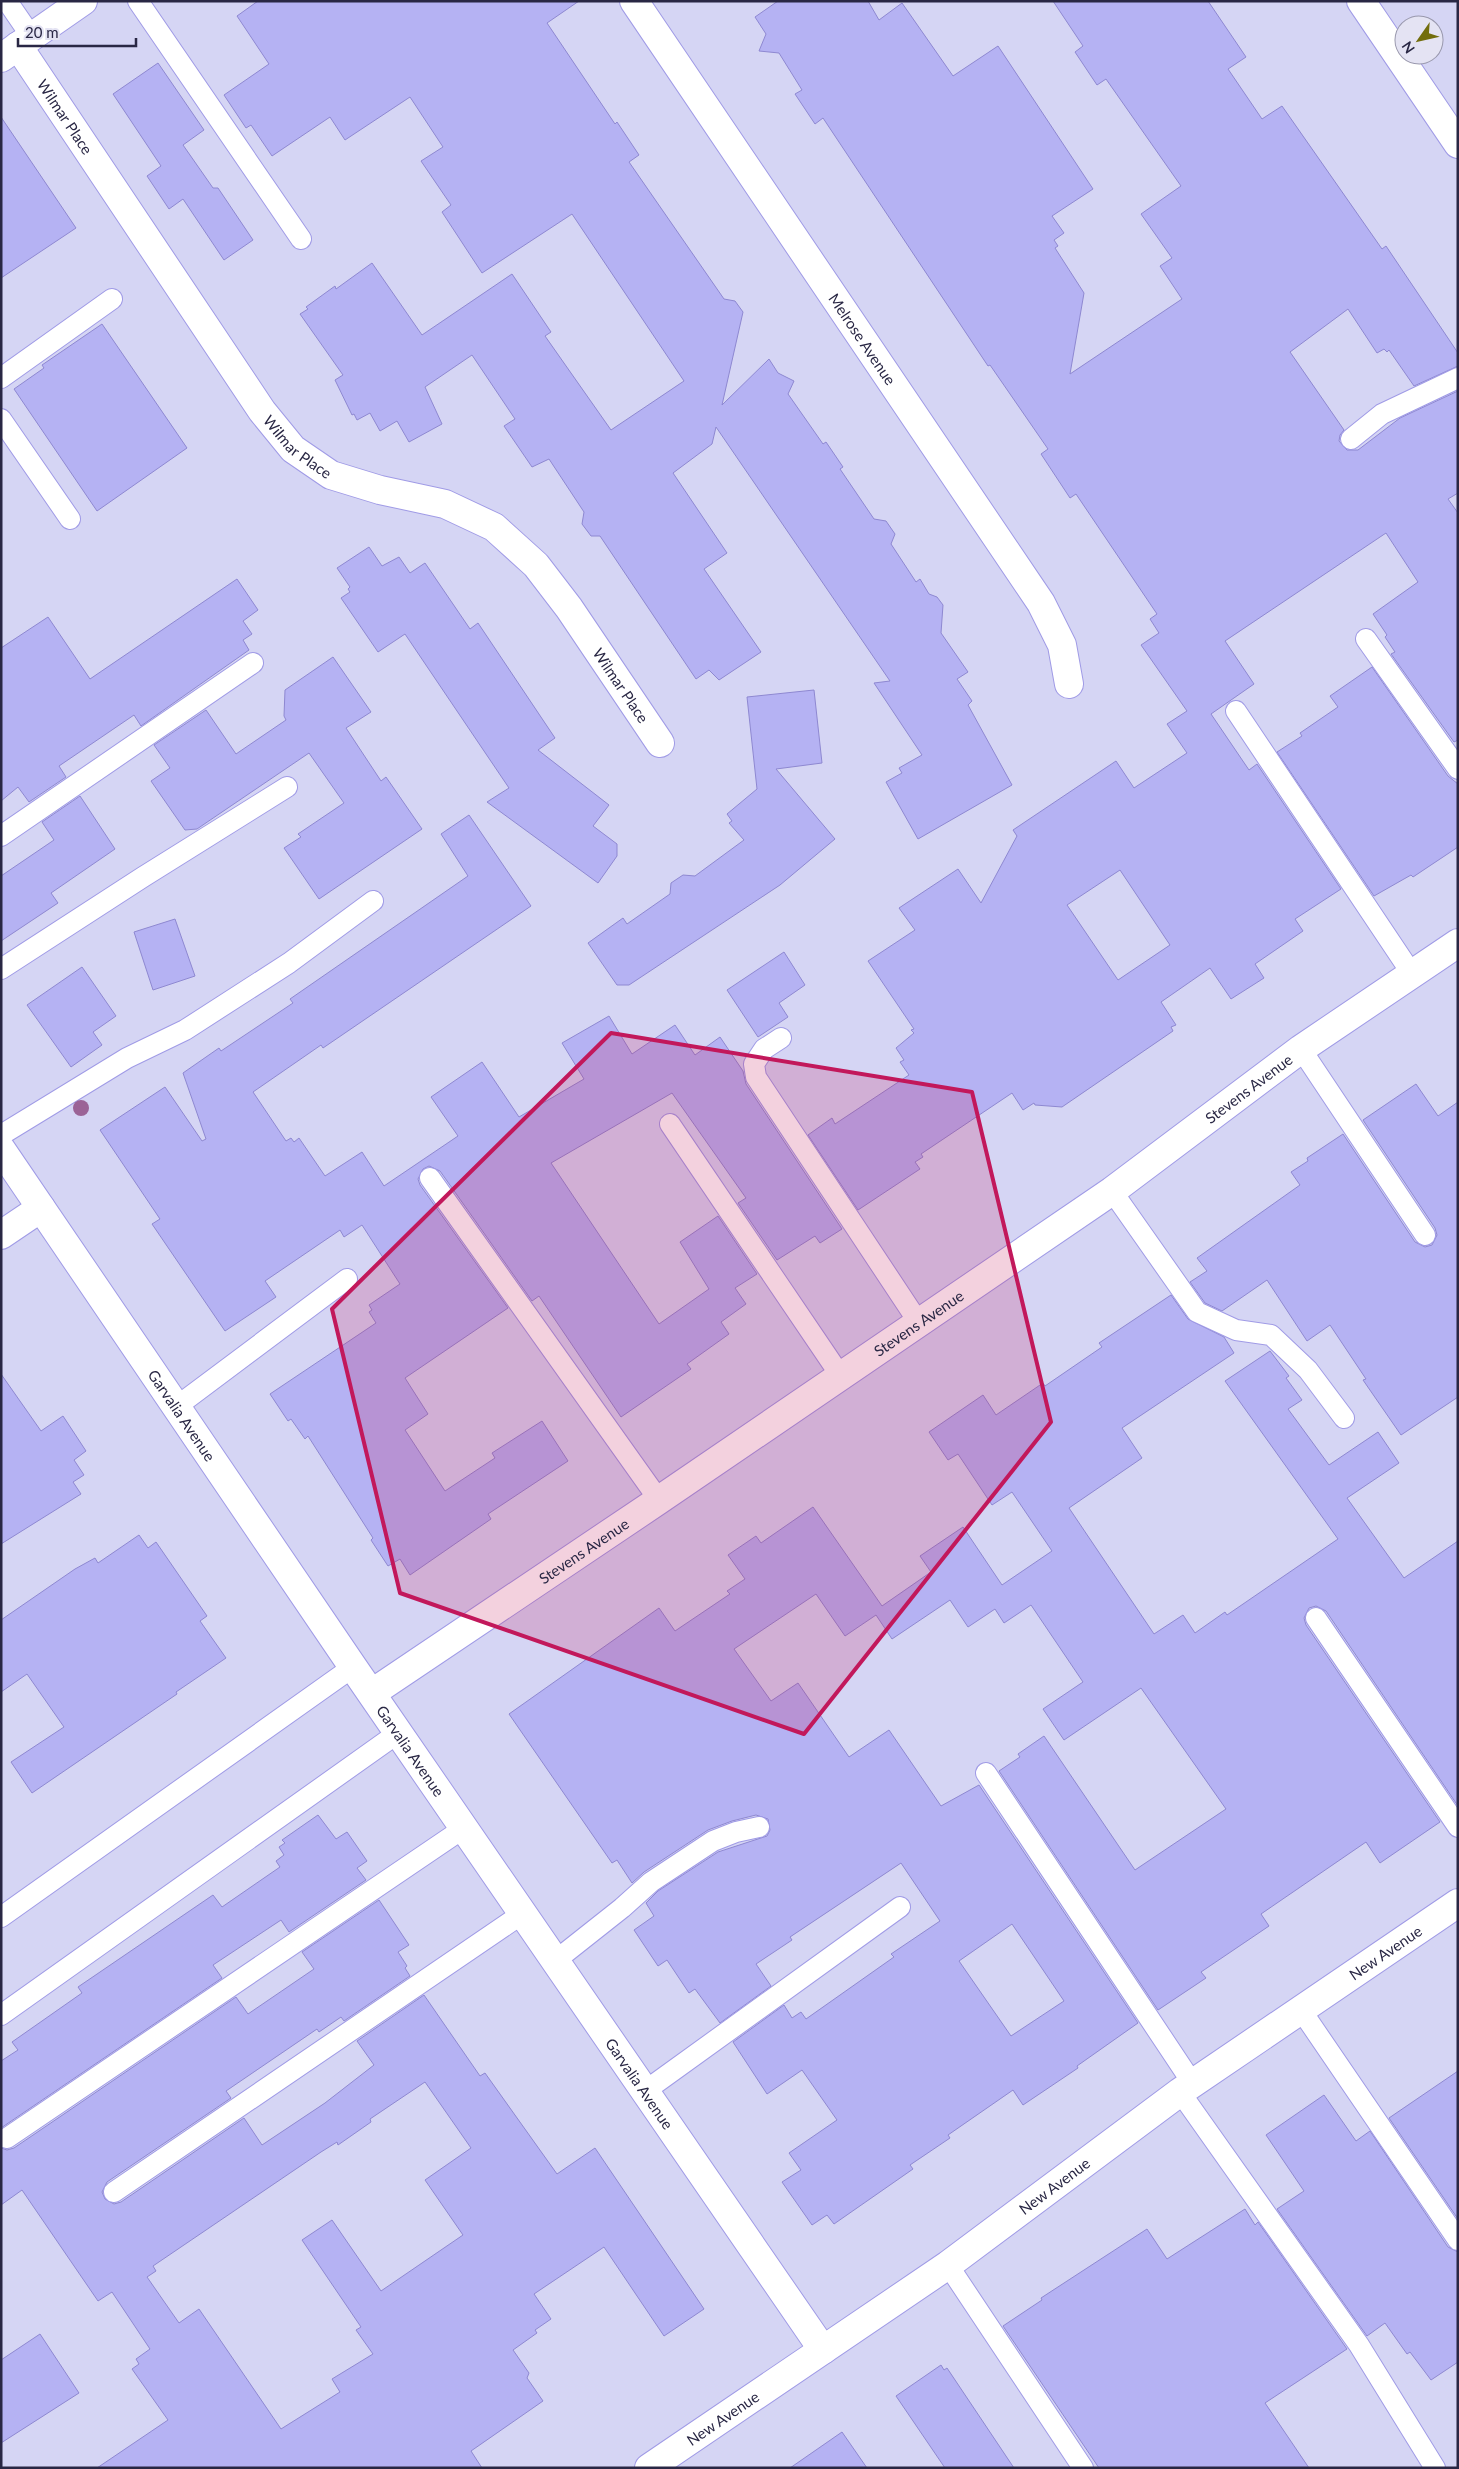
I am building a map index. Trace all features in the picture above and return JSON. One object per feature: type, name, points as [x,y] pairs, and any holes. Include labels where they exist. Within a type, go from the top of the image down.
[{"type":"street","points":[[17,47],[83,1]]},
{"type":"street","name":"Melrose Avenue","points":[[634,1],[1041,603],[1062,645],[1069,684]]},
{"type":"street","points":[[1361,1],[1458,144]]},
{"type":"street","name":"Wilmar Place","points":[[17,47],[262,411],[293,450],[331,476],[380,490],[445,504],[494,527],[536,565],[660,743]]},
{"type":"street","name":"Stevens Avenue","points":[[372,1693],[659,1500],[1112,1190],[1301,1049],[1458,943]]},
{"type":"street","name":"Garvalia Avenue","points":[[1,1149],[398,1733],[823,2350]]},
{"type":"street","points":[[1,1235],[41,1208]]},
{"type":"street","name":"New Avenue","points":[[649,2468],[948,2265],[1186,2088],[1458,1903]]},
{"type":"lane","points":[[7,1],[17,47]]},
{"type":"lane","points":[[138,1],[301,239]]},
{"type":"lane","points":[[1,378],[112,299]]},
{"type":"lane","points":[[1351,439],[1382,414],[1458,378]]},
{"type":"lane","points":[[1,419],[70,519]]},
{"type":"lane","points":[[1366,638],[1458,769]]},
{"type":"lane","points":[[1,836],[253,663]]},
{"type":"lane","points":[[1236,710],[1412,974]]},
{"type":"lane","points":[[1,969],[143,877],[287,788]]},
{"type":"lane","points":[[1,1135],[126,1058],[185,1030],[289,963],[373,901]]},
{"type":"lane","points":[[781,1038],[764,1049],[754,1064],[756,1077],[919,1323]]},
{"type":"lane","points":[[1301,1049],[1425,1235]]},
{"type":"lane","points":[[670,1124],[840,1375]]},
{"type":"lane","points":[[430,1178],[659,1500]]},
{"type":"lane","points":[[1112,1190],[1197,1312],[1236,1330],[1271,1335],[1308,1370],[1344,1418]]},
{"type":"lane","points":[[176,1406],[347,1279]]},
{"type":"lane","points":[[1316,1618],[1458,1826]]},
{"type":"lane","points":[[1,1918],[353,1667]]},
{"type":"lane","points":[[1,2016],[398,1733]]},
{"type":"lane","points":[[986,1773],[1186,2088],[1359,2345],[1436,2468]]},
{"type":"lane","points":[[555,1961],[622,1908],[651,1882],[713,1841],[736,1832],[759,1827]]},
{"type":"lane","points":[[7,2138],[464,1828]]},
{"type":"lane","points":[[645,2091],[900,1907]]},
{"type":"lane","points":[[114,2192],[522,1914]]},
{"type":"lane","points":[[1301,2010],[1458,2240]]},
{"type":"lane","points":[[948,2265],[1083,2468]]},
{"type":"highlighted area","points":[[611,1033],[972,1092],[1051,1422],[804,1734],[400,1593],[332,1309]]},
{"type":"building","points":[[258,1],[579,1],[547,23],[615,124],[617,122],[639,155],[629,162],[724,299],[735,301],[743,312],[722,405],[769,359],[778,373],[794,381],[788,394],[823,444],[826,442],[843,467],[840,469],[874,519],[886,521],[895,534],[891,544],[916,582],[920,579],[929,594],[937,597],[943,605],[941,633],[968,672],[957,679],[972,701],[968,705],[1012,785],[918,839],[886,782],[902,773],[899,768],[922,755],[874,683],[890,681],[716,427],[712,444],[673,473],[727,553],[704,569],[761,652],[719,680],[709,670],[696,679],[600,536],[591,536],[582,524],[584,512],[549,459],[532,467],[504,426],[515,419],[472,355],[425,387],[442,424],[409,442],[397,421],[380,431],[370,413],[357,420],[354,414],[352,415],[335,380],[343,375],[300,314],[308,309],[306,307],[335,286],[336,289],[372,263],[422,335],[512,274],[551,332],[545,336],[611,430],[684,381],[572,214],[482,273],[442,212],[451,205],[421,161],[443,147],[410,97],[345,140],[330,117],[272,156],[251,125],[246,128],[224,95],[269,64],[237,16]]},
{"type":"building","points":[[778,1],[868,1],[879,20],[902,3],[953,76],[998,46],[1093,189],[1052,216],[1064,233],[1054,240],[1058,246],[1055,248],[1084,293],[1070,374],[1182,299],[1160,266],[1172,258],[1141,214],[1181,186],[1106,79],[1097,85],[1075,52],[1083,46],[1053,1],[1208,1],[1246,57],[1228,69],[1262,119],[1282,106],[1382,249],[1386,246],[1458,353],[1458,366],[1414,386],[1389,350],[1387,352],[1384,349],[1377,353],[1348,309],[1290,352],[1344,430],[1340,435],[1339,441],[1347,450],[1358,450],[1400,418],[1458,391],[1458,493],[1448,499],[1458,513],[1458,740],[1454,742],[1391,654],[1395,652],[1385,637],[1387,635],[1373,614],[1418,582],[1386,533],[1225,641],[1254,684],[1211,714],[1249,770],[1257,764],[1341,889],[1295,919],[1303,931],[1255,964],[1264,978],[1231,999],[1210,968],[1161,1002],[1176,1025],[1171,1027],[1173,1031],[1062,1107],[1035,1105],[1034,1103],[1023,1110],[1012,1093],[921,1154],[923,1157],[915,1162],[920,1169],[858,1210],[808,1135],[832,1118],[835,1124],[909,1075],[900,1062],[904,1060],[896,1048],[914,1033],[911,1030],[914,1029],[868,961],[915,930],[899,908],[958,869],[981,903],[1017,836],[1013,830],[1116,761],[1134,788],[1187,753],[1167,724],[1187,711],[1141,645],[1159,633],[1150,619],[1157,614],[1076,494],[1070,498],[1041,454],[1048,449],[990,365],[988,366],[823,118],[815,124],[795,94],[802,90],[779,53],[759,51],[766,34],[755,17]],"holes":[[[1120,870],[1170,945],[1118,980],[1067,905]]]},
{"type":"building","points":[[158,63],[204,130],[183,145],[213,188],[218,188],[253,240],[224,260],[183,199],[169,209],[147,176],[161,166],[113,94]]},
{"type":"building","points":[[1,117],[76,228],[1,278]]},
{"type":"building","points":[[102,324],[187,448],[97,511],[14,389],[44,368],[42,365]]},
{"type":"building","points":[[369,547],[382,566],[399,557],[410,573],[425,563],[470,629],[478,623],[555,738],[538,750],[609,805],[593,826],[617,844],[617,856],[598,883],[487,802],[509,788],[405,634],[378,652],[341,598],[350,592],[348,589],[350,587],[337,568]]},
{"type":"building","points":[[237,579],[258,610],[243,621],[252,634],[243,640],[249,650],[141,726],[134,715],[59,766],[66,777],[29,802],[18,787],[1,801],[1,648],[48,617],[90,679]]},
{"type":"building","points":[[333,657],[371,712],[346,728],[381,781],[386,777],[422,829],[319,899],[284,848],[301,837],[298,834],[344,803],[309,753],[197,829],[185,830],[151,781],[170,768],[154,745],[206,710],[236,754],[286,720],[284,716],[285,690]]},
{"type":"building","points":[[1372,667],[1448,776],[1458,784],[1458,847],[1413,877],[1411,875],[1374,896],[1277,752],[1302,736],[1300,733],[1338,707],[1330,696]]},
{"type":"building","points":[[814,690],[822,763],[776,769],[835,839],[780,885],[629,985],[617,985],[588,943],[623,918],[627,924],[670,894],[671,883],[683,875],[695,876],[744,840],[729,823],[732,821],[727,814],[757,789],[747,697]]},
{"type":"building","points":[[80,796],[115,849],[51,893],[58,903],[1,941],[1,876],[54,840],[42,822]]},
{"type":"building","points":[[469,815],[531,906],[323,1048],[321,1045],[253,1092],[286,1141],[291,1138],[294,1142],[299,1138],[325,1176],[362,1152],[384,1186],[458,1136],[431,1097],[482,1062],[519,1117],[584,1079],[562,1043],[609,1016],[632,1054],[675,1025],[695,1055],[720,1037],[743,1071],[746,1084],[842,1229],[820,1243],[815,1236],[777,1260],[738,1203],[746,1198],[672,1093],[551,1163],[659,1324],[709,1289],[680,1242],[718,1216],[757,1274],[735,1288],[746,1304],[721,1322],[729,1334],[687,1364],[691,1369],[621,1417],[539,1296],[532,1301],[440,1171],[429,1166],[423,1169],[418,1179],[420,1185],[508,1308],[405,1378],[428,1414],[405,1430],[445,1491],[495,1458],[492,1453],[542,1421],[568,1461],[488,1514],[491,1519],[410,1575],[400,1559],[388,1566],[371,1540],[373,1538],[308,1436],[305,1439],[291,1419],[288,1421],[270,1394],[376,1323],[369,1312],[372,1310],[369,1305],[400,1284],[362,1225],[344,1237],[340,1230],[265,1281],[276,1297],[225,1331],[152,1224],[160,1219],[100,1130],[165,1087],[202,1141],[206,1139],[183,1073],[219,1048],[221,1051],[293,1003],[290,999],[468,876],[441,834]]},
{"type":"building","points":[[175,919],[195,976],[153,990],[134,932]]},
{"type":"building","points":[[784,952],[805,985],[779,1003],[788,1017],[758,1037],[727,990]]},
{"type":"building","points":[[82,967],[116,1016],[93,1032],[102,1045],[71,1067],[27,1005]]},
{"type":"building","points":[[1416,1084],[1438,1116],[1458,1102],[1458,1397],[1401,1435],[1363,1380],[1366,1379],[1330,1325],[1307,1341],[1267,1280],[1222,1311],[1205,1303],[1190,1282],[1207,1271],[1197,1258],[1300,1185],[1291,1172],[1308,1161],[1307,1158],[1343,1134],[1415,1242],[1425,1247],[1432,1245],[1437,1235],[1435,1228],[1363,1120]]},
{"type":"building","points":[[1171,1295],[1188,1319],[1224,1337],[1234,1353],[1122,1428],[1142,1458],[1069,1508],[1154,1634],[1183,1615],[1195,1633],[1225,1612],[1227,1615],[1338,1539],[1225,1381],[1270,1351],[1289,1376],[1286,1378],[1302,1400],[1288,1409],[1329,1465],[1378,1432],[1399,1463],[1347,1498],[1404,1578],[1458,1541],[1458,1806],[1326,1611],[1316,1606],[1309,1608],[1304,1618],[1306,1625],[1440,1822],[1380,1863],[1366,1842],[1261,1914],[1269,1926],[1201,1972],[1206,1978],[1158,2010],[999,1771],[1020,1757],[1018,1754],[1044,1736],[1135,1870],[1226,1809],[1141,1688],[1064,1740],[1043,1709],[1083,1682],[1031,1605],[1004,1623],[995,1609],[968,1627],[950,1600],[892,1639],[876,1615],[845,1636],[816,1594],[734,1649],[771,1701],[798,1683],[849,1757],[889,1730],[941,1806],[979,1785],[1138,2023],[1077,2066],[1078,2068],[1023,2105],[1013,2090],[948,2135],[950,2138],[910,2165],[913,2169],[834,2224],[827,2215],[812,2225],[782,2182],[801,2170],[789,2153],[837,2120],[802,2070],[767,2094],[733,2042],[784,2005],[792,2018],[801,2012],[806,2019],[894,1957],[891,1954],[940,1921],[901,1863],[790,1937],[792,1940],[756,1964],[771,1986],[720,2023],[695,1989],[689,1993],[667,1960],[658,1966],[634,1930],[654,1916],[646,1903],[658,1891],[718,1852],[767,1836],[770,1830],[768,1819],[756,1815],[708,1830],[644,1872],[632,1883],[617,1860],[612,1863],[509,1714],[659,1608],[675,1631],[730,1594],[727,1591],[745,1579],[728,1555],[756,1536],[761,1543],[813,1507],[882,1606],[931,1572],[920,1556],[963,1527],[1002,1585],[1052,1551],[1012,1492],[992,1505],[958,1454],[948,1460],[929,1432],[983,1395],[996,1415],[1043,1383],[1045,1386],[1102,1347],[1099,1343]],"holes":[[[1012,1924],[1064,2001],[1011,2036],[959,1961]]]},
{"type":"building","points":[[1,1374],[41,1431],[63,1416],[86,1451],[74,1460],[84,1475],[73,1482],[81,1494],[1,1544]]},
{"type":"building","points":[[139,1535],[148,1548],[156,1542],[207,1616],[200,1621],[226,1658],[176,1692],[177,1694],[32,1793],[11,1762],[64,1727],[27,1674],[1,1692],[1,1620],[75,1569],[95,1558],[98,1563]]},
{"type":"building","points":[[318,1815],[336,1839],[347,1832],[367,1861],[357,1868],[366,1880],[289,1932],[281,1920],[213,1965],[222,1978],[1,2128],[1,2061],[18,2050],[12,2042],[82,1993],[78,1987],[213,1895],[222,1907],[280,1867],[276,1861],[284,1855],[279,1847],[285,1843],[282,1840]]},
{"type":"building","points":[[379,1900],[409,1945],[398,1952],[407,1966],[405,1968],[410,1976],[344,2021],[341,2017],[319,2032],[317,2029],[226,2091],[231,2098],[107,2182],[102,2192],[105,2199],[114,2204],[121,2202],[244,2118],[262,2145],[325,2103],[374,2065],[357,2041],[424,1995],[480,2076],[485,2073],[557,2174],[595,2148],[704,2309],[664,2336],[604,2247],[534,2294],[551,2319],[535,2330],[537,2333],[513,2350],[529,2373],[527,2378],[543,2401],[471,2451],[482,2468],[97,2468],[168,2420],[132,2369],[139,2364],[136,2359],[150,2349],[112,2292],[98,2301],[22,2190],[1,2205],[1,2148],[7,2150],[14,2148],[236,1997],[248,2014],[314,1969],[302,1952]],"holes":[[[425,2082],[471,2148],[425,2180],[463,2235],[381,2291],[332,2220],[302,2240],[361,2327],[356,2330],[373,2354],[332,2379],[340,2392],[281,2429],[199,2309],[179,2323],[147,2277],[156,2271],[153,2266],[321,2152],[337,2142],[338,2145],[371,2122],[370,2119]]]},
{"type":"building","points":[[1458,2071],[1458,2219],[1389,2118]]},
{"type":"building","points":[[1324,2095],[1356,2141],[1370,2131],[1448,2247],[1458,2252],[1458,2362],[1431,2380],[1410,2352],[1407,2354],[1385,2323],[1367,2336],[1277,2209],[1304,2191],[1266,2135]]},
{"type":"building","points":[[1245,2209],[1255,2225],[1258,2222],[1347,2349],[1265,2403],[1309,2468],[1099,2468],[1003,2326],[1042,2300],[1041,2298],[1147,2229],[1167,2259]]},
{"type":"building","points":[[40,2334],[79,2393],[1,2443],[1,2360]]},
{"type":"building","points":[[941,2365],[944,2370],[947,2368],[1014,2468],[945,2468],[896,2396]]},
{"type":"building","points":[[842,2432],[867,2468],[790,2468]]}]
